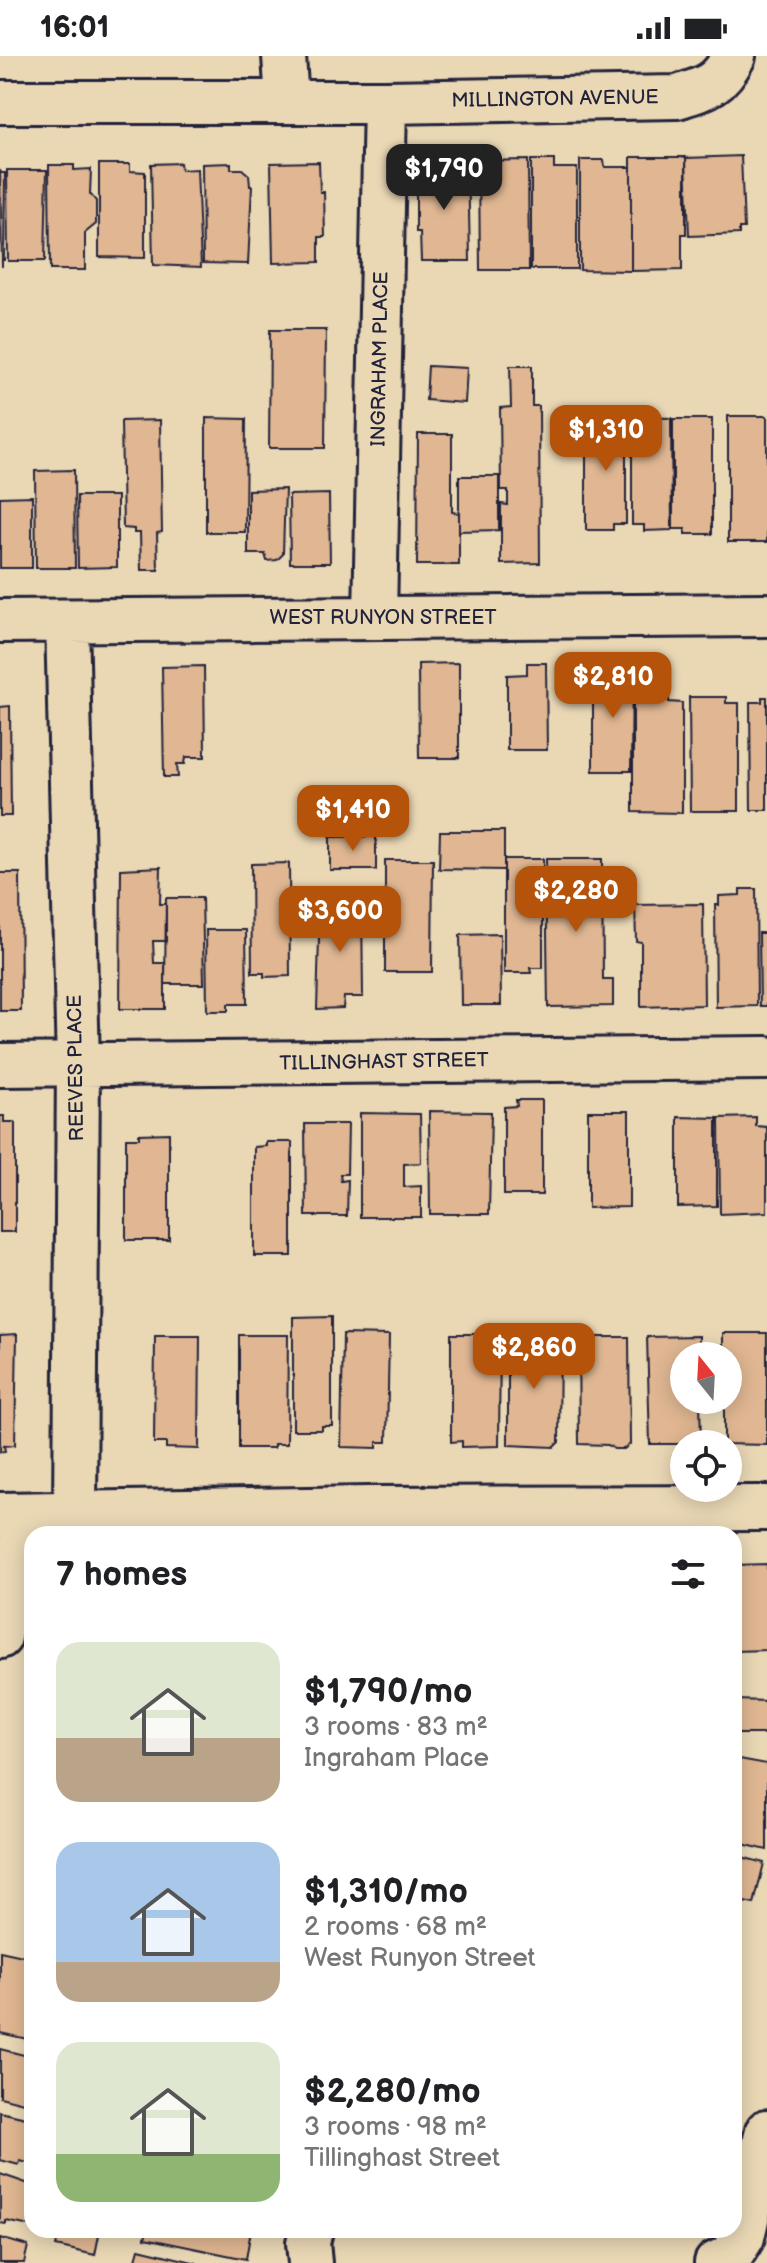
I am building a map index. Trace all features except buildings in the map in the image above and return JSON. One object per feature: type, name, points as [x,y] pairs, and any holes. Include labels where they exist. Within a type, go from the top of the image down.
[{"type":"street","points":[[0,102],[287,102],[284,56]]},
{"type":"street","name":"MILLINGTON AVENUE","points":[[287,102],[677,97],[711,87],[727,67]]},
{"type":"street","name":"INGRAHAM PLACE","points":[[375,617],[385,102]]},
{"type":"street","name":"WEST RUNYON STREET","points":[[0,621],[767,615]]},
{"type":"street","name":"REEVES PLACE","points":[[67,621],[78,1065],[75,1514]]},
{"type":"street","name":"TILLINGHAST STREET","points":[[0,1065],[767,1058]]},
{"type":"street","points":[[0,1637],[14,1514],[369,1509],[476,1522],[767,1508]]},
{"type":"street","points":[[723,2259],[743,2237],[767,2131]]},
{"type":"street","points":[[309,2238],[310,2263]]}]
